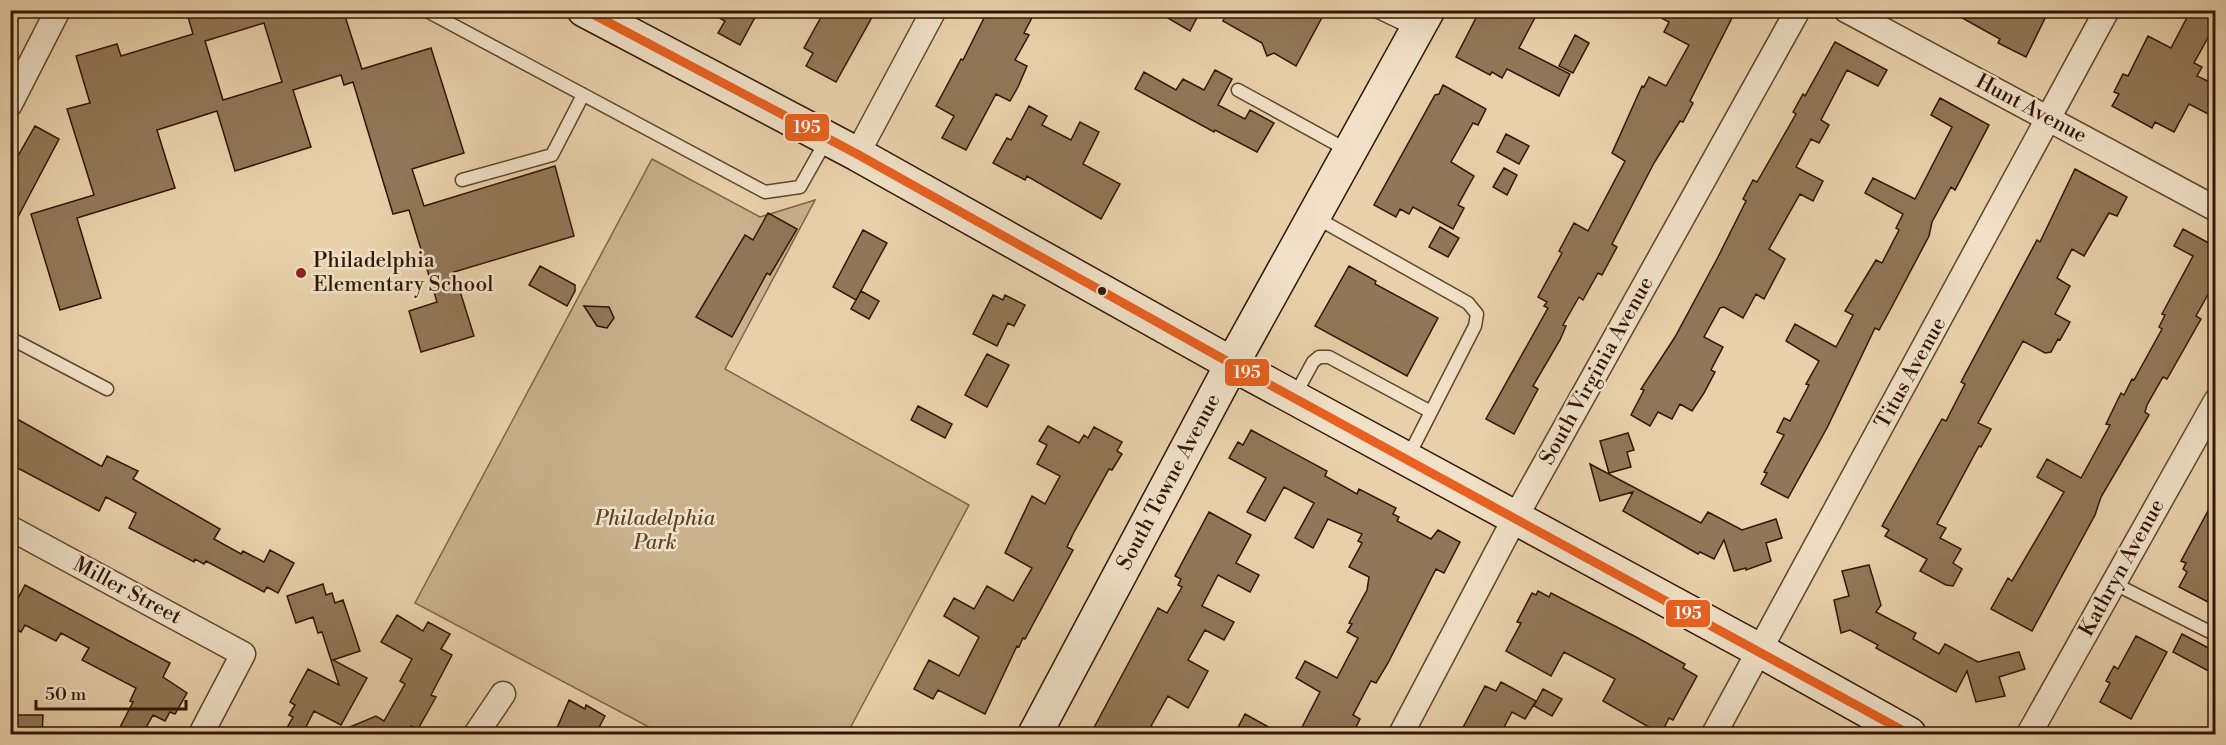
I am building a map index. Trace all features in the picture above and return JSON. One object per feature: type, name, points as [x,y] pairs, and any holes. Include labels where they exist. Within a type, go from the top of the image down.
[{"type":"street","points":[[10,104],[19,70],[58,10]]},
{"type":"street","points":[[584,10],[857,154],[1232,364],[1759,650],[1909,735]]},
{"type":"street","points":[[857,154],[934,10]]},
{"type":"street","name":"South Virginia Avenue","points":[[1401,735],[1515,518],[1798,10]]},
{"type":"street","name":"Hunt Avenue","points":[[1846,10],[2216,209]]},
{"type":"street","name":"Titus Avenue","points":[[1714,735],[2107,10]]},
{"type":"street","name":"South Towne Avenue","points":[[1035,735],[1232,364],[1422,21]]},
{"type":"street","name":"Kathryn Avenue","points":[[2029,735],[2216,401]]},
{"type":"street","name":"Miller Street","points":[[10,528],[243,654],[201,735]]},
{"type":"street","points":[[476,735],[503,694]]},
{"type":"lane","points":[[425,10],[765,192],[800,187],[828,139]]},
{"type":"lane","points":[[1374,10],[1422,21]]},
{"type":"lane","points":[[1238,90],[1350,152]]},
{"type":"lane","points":[[462,180],[552,155],[583,95]]},
{"type":"lane","points":[[1314,216],[1467,303],[1477,314],[1476,326],[1407,458]]},
{"type":"lane","points":[[10,338],[107,389]]},
{"type":"lane","points":[[1294,397],[1313,362],[1319,357],[1329,357],[1431,412]]},
{"type":"lane","points":[[2114,583],[2216,635]]},
{"type":"green space","name":"Philadelphia Park","points":[[652,159],[760,217],[815,200],[725,369],[969,505],[847,734],[662,734],[415,603]]},
{"type":"building","points":[[186,10],[343,10],[362,69],[431,48],[464,153],[412,169],[424,206],[555,166],[574,236],[454,272],[474,336],[421,352],[409,311],[437,302],[409,210],[393,214],[353,82],[344,85],[341,75],[293,90],[311,147],[235,171],[217,111],[157,130],[175,188],[77,218],[101,298],[60,310],[31,214],[94,195],[67,109],[90,103],[76,56],[117,44],[121,56],[193,34]],"holes":[[[264,23],[282,82],[223,100],[205,41]]]},
{"type":"building","points":[[705,10],[759,10],[740,45],[718,33],[725,21]]},
{"type":"building","points":[[825,10],[876,10],[836,82],[806,66],[813,53],[804,48]]},
{"type":"building","points":[[988,10],[1036,10],[1024,33],[1029,35],[1015,60],[1027,66],[1018,87],[1010,101],[996,94],[966,150],[942,138],[954,116],[936,106],[961,59],[963,60]]},
{"type":"building","points":[[1154,10],[1201,10],[1190,31]]},
{"type":"building","points":[[1229,10],[1326,10],[1296,66],[1274,53],[1267,56],[1262,43],[1223,21]]},
{"type":"building","points":[[1480,10],[1539,10],[1519,48],[1570,74],[1559,96],[1507,69],[1502,78],[1492,72],[1490,75],[1456,57]]},
{"type":"building","points":[[1647,10],[1736,10],[1690,101],[1693,103],[1683,122],[1680,121],[1654,163],[1612,244],[1617,247],[1602,275],[1598,273],[1583,300],[1579,297],[1563,325],[1566,326],[1560,340],[1533,386],[1538,389],[1514,434],[1486,419],[1548,308],[1544,306],[1547,302],[1538,297],[1562,253],[1559,251],[1574,223],[1588,231],[1625,161],[1612,153],[1642,86],[1644,87],[1649,77],[1666,86],[1689,45],[1664,32],[1669,22]]},
{"type":"building","points":[[1948,10],[2049,10],[2026,57],[1998,43],[2000,39]]},
{"type":"building","points":[[2191,10],[2216,10],[2216,23],[2194,63],[2202,67],[2197,76],[2216,85],[2216,118],[2189,104],[2174,132],[2155,122],[2152,128],[2112,106],[2119,94],[2114,92],[2123,74],[2128,76],[2148,36],[2171,48]]},
{"type":"building","points":[[1575,35],[1589,43],[1573,73],[1559,66]]},
{"type":"building","points":[[1835,42],[1887,70],[1878,86],[1847,70],[1821,120],[1829,125],[1819,143],[1811,139],[1796,167],[1823,181],[1813,201],[1800,194],[1769,249],[1785,259],[1764,299],[1756,294],[1743,318],[1724,307],[1720,308],[1704,337],[1723,347],[1711,370],[1715,372],[1704,393],[1692,411],[1680,404],[1672,419],[1658,412],[1650,426],[1631,415],[1644,390],[1641,389],[1675,337],[1746,201],[1743,199],[1753,180],[1757,182],[1796,114],[1793,112],[1803,94],[1805,96]]},
{"type":"building","points":[[1215,70],[1232,79],[1218,105],[1245,119],[1250,110],[1274,123],[1257,152],[1215,130],[1214,132],[1135,89],[1144,72],[1176,90],[1183,79],[1204,90]]},
{"type":"building","points":[[1443,85],[1486,109],[1478,125],[1473,123],[1451,162],[1474,176],[1458,205],[1464,208],[1453,229],[1413,207],[1409,214],[1400,209],[1396,217],[1374,205],[1435,95],[1439,94]]},
{"type":"building","points":[[1940,98],[1989,125],[1955,190],[1951,187],[1932,222],[1929,236],[1879,330],[1875,328],[1827,428],[1788,498],[1761,484],[1767,473],[1764,472],[1784,435],[1777,432],[1784,418],[1790,421],[1819,361],[1786,341],[1795,324],[1836,347],[1853,315],[1845,311],[1876,260],[1882,263],[1899,230],[1896,228],[1903,214],[1865,193],[1873,178],[1915,199],[1952,127],[1931,115]]},
{"type":"building","points":[[1029,106],[1047,116],[1042,125],[1071,140],[1080,122],[1099,132],[1083,164],[1120,184],[1101,219],[1027,176],[1025,180],[993,163],[1007,138],[1011,140]]},
{"type":"building","points":[[35,126],[59,139],[10,232],[10,170]]},
{"type":"building","points":[[1506,134],[1529,146],[1519,164],[1497,152]]},
{"type":"building","points":[[1504,168],[1517,175],[1507,195],[1493,187]]},
{"type":"building","points":[[2075,169],[2127,197],[2117,216],[2109,213],[2084,256],[2072,249],[2057,278],[2070,286],[2055,314],[2070,322],[2060,340],[2058,339],[2051,352],[2045,353],[2023,341],[1978,423],[1991,429],[1981,447],[1979,446],[1937,524],[1946,528],[1940,538],[1961,549],[1953,563],[1962,569],[1953,586],[1946,585],[1920,571],[1927,559],[1885,536],[1889,530],[1882,526],[1942,419],[1946,421],[1965,384],[1961,382],[2037,240],[2040,242]]},
{"type":"building","points":[[768,213],[797,229],[770,275],[767,273],[732,337],[696,317],[745,235],[753,240]]},
{"type":"building","points":[[1440,227],[1459,238],[1448,257],[1429,247]]},
{"type":"building","points":[[2183,229],[2216,247],[2216,280],[2196,316],[2201,319],[2167,379],[2163,377],[2147,405],[2145,412],[2149,415],[2101,497],[2095,515],[2032,631],[1991,609],[2008,578],[2012,581],[2064,492],[2037,477],[2047,459],[2081,478],[2110,425],[2106,424],[2121,393],[2124,395],[2132,379],[2134,380],[2162,329],[2159,327],[2165,315],[2162,314],[2193,256],[2174,246]]},
{"type":"building","points":[[863,230],[887,243],[856,300],[833,287]]},
{"type":"building","points":[[540,266],[575,285],[575,291],[567,306],[529,285]]},
{"type":"building","points":[[1349,266],[1376,281],[1375,284],[1438,318],[1407,376],[1315,326]]},
{"type":"building","points":[[861,291],[879,301],[869,319],[851,309]]},
{"type":"building","points":[[993,295],[1003,300],[1005,295],[1025,305],[1014,326],[1008,323],[997,346],[973,334]]},
{"type":"building","points":[[584,306],[609,307],[614,318],[607,328],[597,326]]},
{"type":"building","points":[[987,354],[1009,365],[987,407],[965,395]]},
{"type":"building","points":[[918,406],[952,424],[945,438],[911,420]]},
{"type":"building","points":[[10,415],[99,465],[102,466],[107,456],[138,471],[133,479],[220,529],[214,539],[241,554],[243,551],[264,562],[270,550],[294,563],[278,593],[267,587],[264,592],[206,561],[204,564],[195,559],[194,562],[129,528],[136,513],[106,497],[99,511],[10,464]]},
{"type":"building","points":[[1048,426],[1079,443],[1084,435],[1088,438],[1094,427],[1122,442],[1117,451],[1122,454],[1112,470],[1109,469],[1073,534],[1067,547],[1073,550],[1025,639],[1023,638],[1019,647],[1017,646],[985,714],[938,690],[933,699],[914,689],[929,660],[959,676],[979,637],[944,616],[954,598],[974,609],[987,586],[1013,601],[1032,568],[1005,553],[1032,496],[1045,504],[1060,476],[1037,464],[1047,445],[1039,441]]},
{"type":"building","points":[[1251,430],[1327,471],[1325,476],[1357,494],[1359,489],[1396,508],[1393,514],[1399,517],[1397,521],[1431,539],[1438,530],[1460,542],[1444,573],[1436,569],[1388,663],[1376,683],[1371,681],[1353,715],[1360,719],[1352,735],[1298,735],[1320,692],[1296,678],[1305,661],[1337,678],[1358,638],[1347,632],[1352,624],[1349,623],[1367,590],[1369,577],[1349,567],[1362,543],[1358,541],[1362,534],[1328,519],[1313,548],[1295,538],[1314,503],[1284,487],[1265,521],[1247,512],[1266,478],[1229,458],[1238,442],[1243,445]]},
{"type":"building","points":[[1628,433],[1634,450],[1627,452],[1631,467],[1609,473],[1600,441]]},
{"type":"building","points":[[1590,464],[1701,523],[1708,512],[1742,530],[1776,519],[1782,538],[1766,543],[1771,561],[1746,570],[1746,568],[1734,571],[1724,540],[1714,559],[1700,552],[1698,554],[1623,511],[1633,492],[1600,501]]},
{"type":"building","points":[[2216,496],[2216,570],[2208,584],[2216,589],[2208,602],[2179,587],[2187,572],[2183,569],[2186,563],[2181,561]]},
{"type":"building","points":[[1209,512],[1251,535],[1236,563],[1259,575],[1250,592],[1218,575],[1202,606],[1234,622],[1224,640],[1205,630],[1188,660],[1208,671],[1197,692],[1188,708],[1168,696],[1146,735],[1090,735],[1158,608],[1167,613],[1182,587],[1178,585],[1181,579],[1175,576]]},
{"type":"building","points":[[1869,565],[1881,605],[1876,612],[1916,633],[1913,639],[1939,654],[1945,644],[1978,662],[2019,652],[2025,669],[1999,677],[2005,696],[1976,702],[1967,671],[1956,692],[1876,648],[1878,645],[1850,630],[1841,633],[1834,600],[1849,596],[1842,571]]},
{"type":"building","points":[[323,584],[326,595],[332,593],[335,603],[343,600],[360,651],[333,660],[367,678],[341,725],[314,711],[302,735],[283,735],[293,717],[289,715],[295,705],[290,702],[308,669],[339,685],[322,632],[318,633],[313,617],[296,623],[287,596]]},
{"type":"building","points":[[25,585],[170,663],[163,677],[187,693],[175,714],[170,712],[165,721],[153,715],[142,735],[116,735],[133,702],[130,701],[136,688],[82,660],[89,648],[61,633],[56,641],[25,625],[21,632],[10,626],[10,596],[17,600]]},
{"type":"building","points":[[1538,591],[1549,597],[1551,593],[1636,637],[1685,664],[1683,668],[1697,676],[1673,720],[1669,718],[1661,734],[1603,701],[1615,679],[1564,652],[1551,676],[1506,651],[1521,623],[1517,622],[1532,593],[1536,595]]},
{"type":"building","points":[[397,615],[423,631],[428,622],[450,634],[441,649],[452,655],[431,695],[436,697],[418,729],[411,726],[407,733],[410,735],[331,735],[376,716],[384,721],[405,684],[400,681],[412,659],[381,642]]},
{"type":"building","points":[[2182,634],[2216,652],[2216,675],[2173,652]]},
{"type":"building","points":[[2136,636],[2167,652],[2131,719],[2100,702],[2110,683],[2106,681],[2114,666],[2118,669]]},
{"type":"building","points":[[1501,682],[1536,701],[1525,719],[1512,712],[1500,735],[1459,735],[1485,686],[1496,691]]},
{"type":"building","points":[[1543,689],[1562,699],[1552,716],[1534,706]]},
{"type":"building","points":[[569,700],[585,709],[586,705],[605,716],[595,735],[554,735]]},
{"type":"building","points":[[1245,714],[1283,735],[1234,735]]},
{"type":"building","points":[[10,715],[43,715],[42,735],[10,735]]},
{"type":"transit line","name":"195","points":[[585,10],[857,154],[1232,364],[1909,734]]},
{"type":"place","name":"Philadelphia Elementary School","points":[[301,273]]}]
